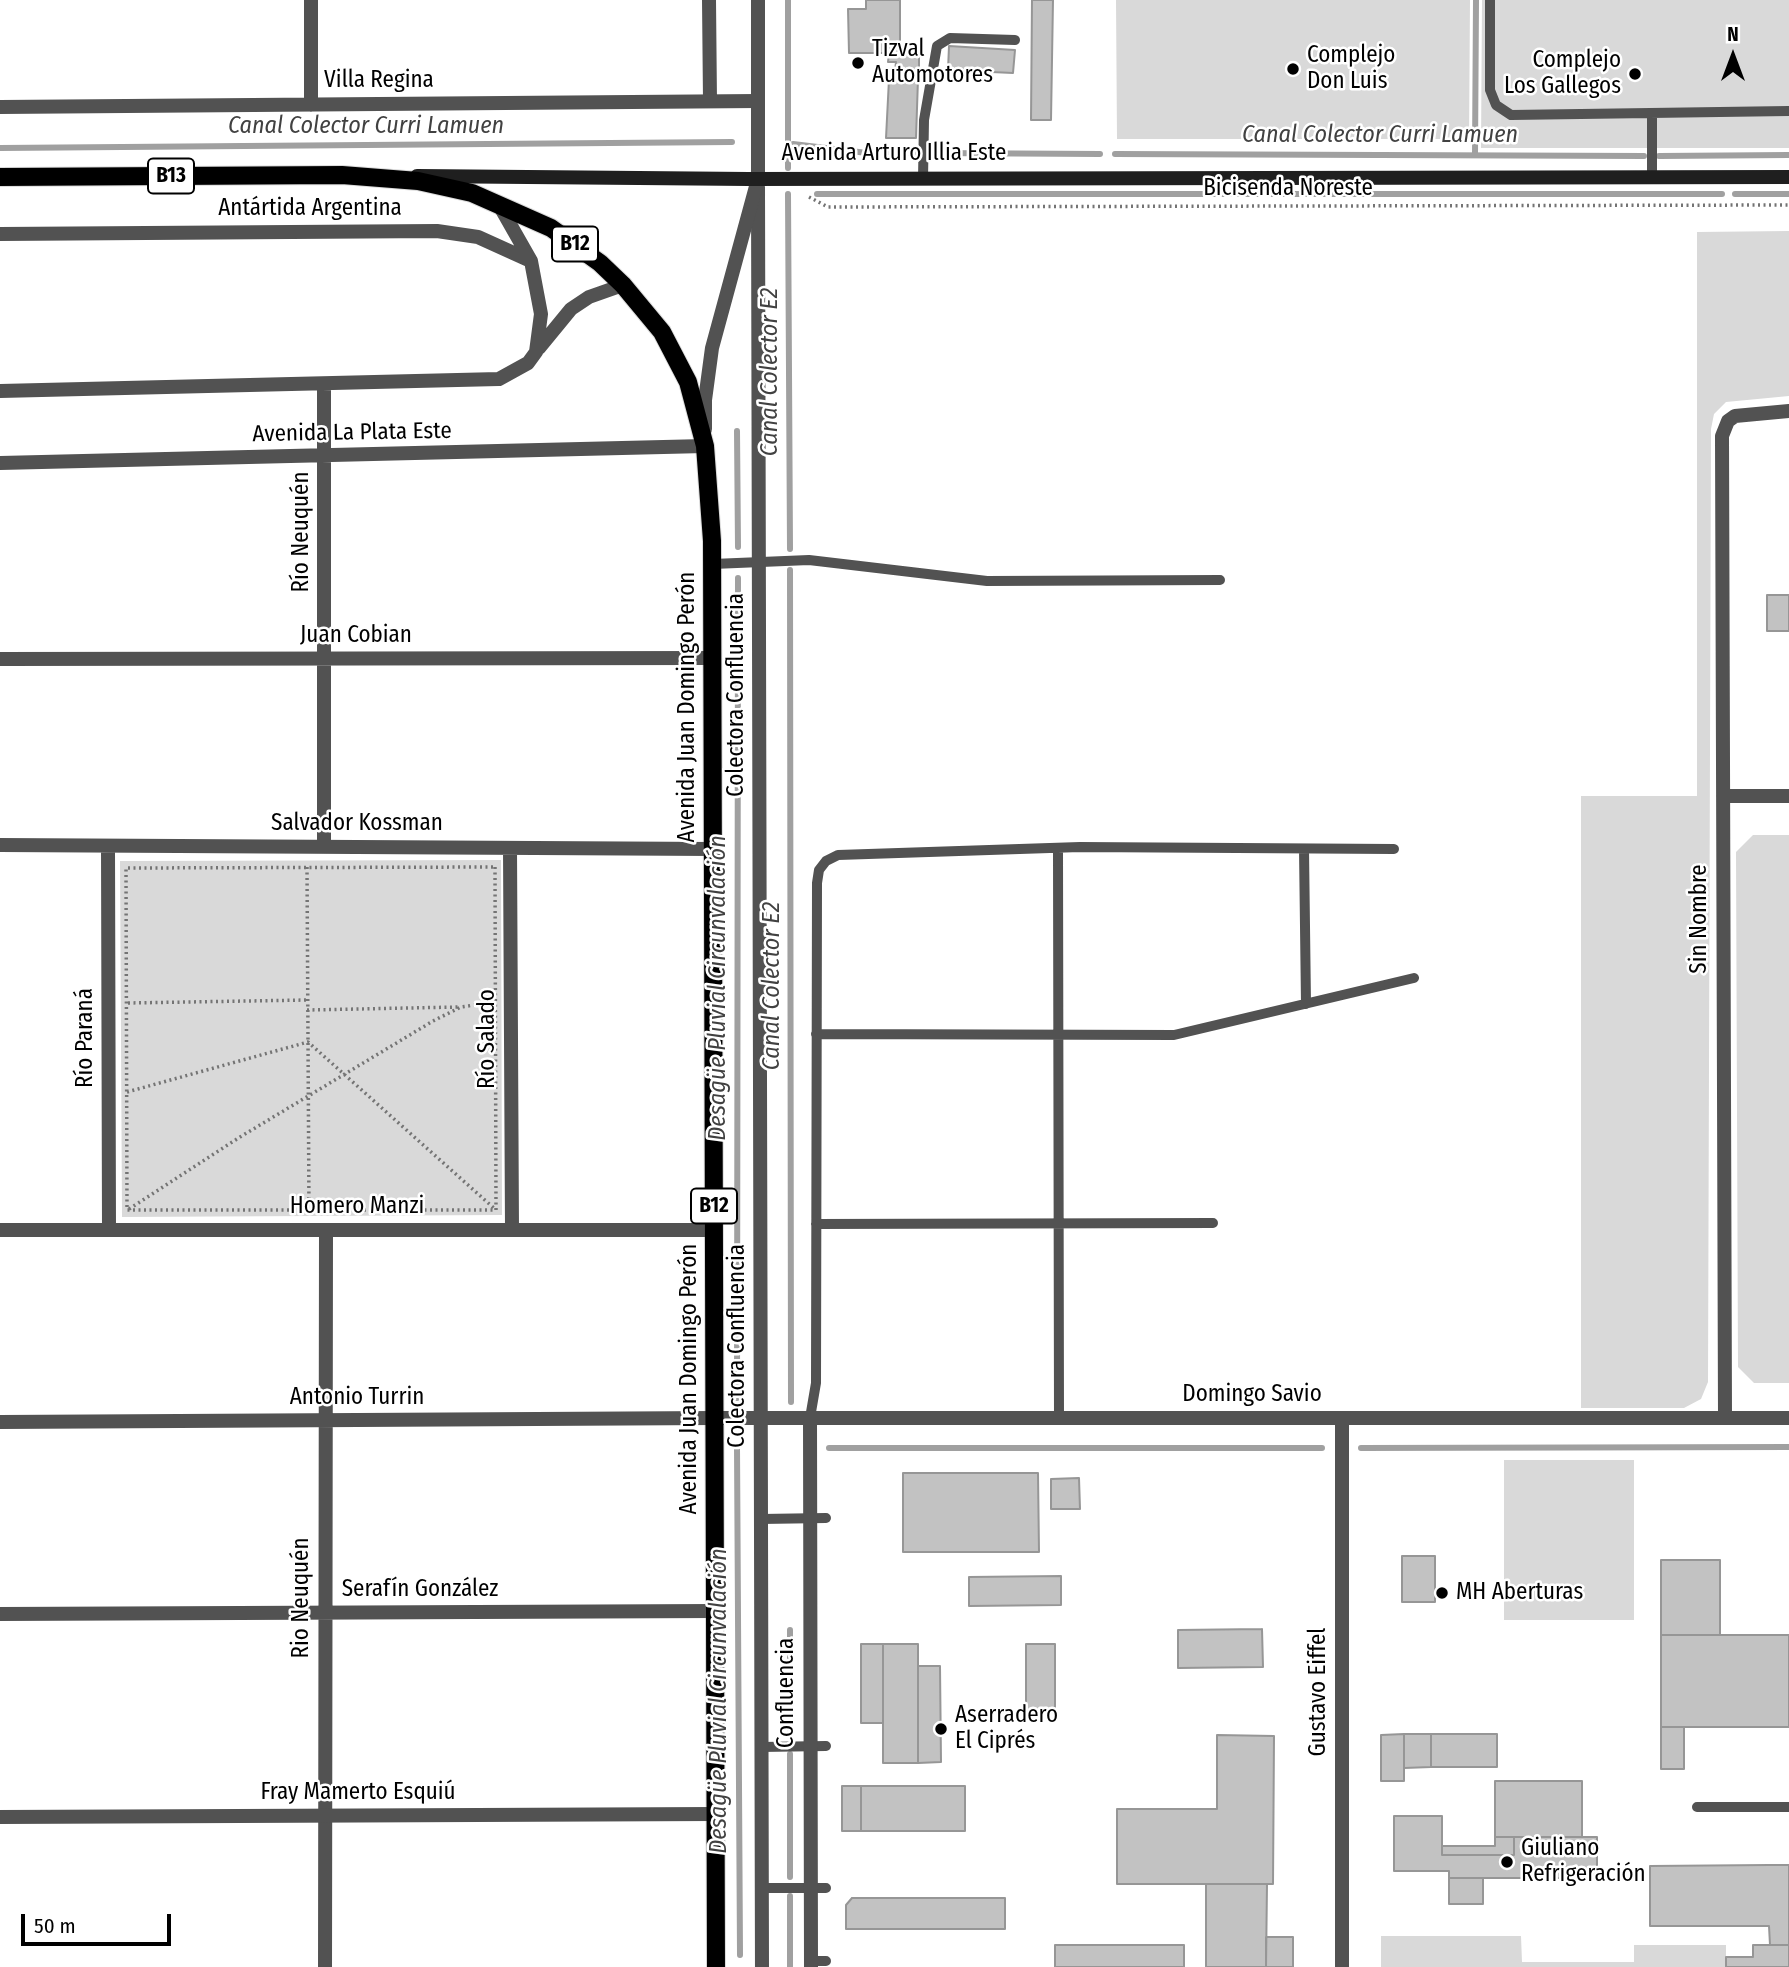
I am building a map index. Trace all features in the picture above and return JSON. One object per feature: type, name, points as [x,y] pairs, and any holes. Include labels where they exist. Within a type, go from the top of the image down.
[{"type":"main road","name":"B12","points":[[342,175],[432,183],[498,202],[551,228],[600,263],[623,285],[662,332],[677,358],[696,404],[705,446]]},
{"type":"main road","name":"Avenida Arturo Illia Este","points":[[0,177],[1789,177]]},
{"type":"main road","name":"Avenida Juan Domingo Perón","points":[[705,446],[713,564],[716,1967]]},
{"type":"street","points":[[311,0],[311,104]]},
{"type":"street","points":[[709,0],[710,101]]},
{"type":"street","name":"Avenida Juan Domingo Perón","points":[[705,446],[705,400],[712,348],[758,179],[758,0]]},
{"type":"street","name":"Villa Regina","points":[[0,107],[758,101]]},
{"type":"street","name":"Colectora Confluencia","points":[[758,179],[762,1967]]},
{"type":"street","points":[[498,202],[531,261],[541,314],[536,352]]},
{"type":"street","name":"Antártida Argentina","points":[[0,234],[437,231],[478,237],[531,261]]},
{"type":"street","points":[[0,391],[482,381],[514,372],[536,352],[571,309],[589,297],[610,292],[623,285]]},
{"type":"street","name":"Río Neuquén","points":[[324,384],[324,847]]},
{"type":"street","name":"Sin Nombre","points":[[1724,1418],[1722,436],[1728,421],[1744,413],[1789,411]]},
{"type":"street","name":"Avenida La Plata Este","points":[[0,463],[705,446]]},
{"type":"street","name":"Juan Cobian","points":[[0,659],[713,658]]},
{"type":"street","points":[[1723,796],[1789,796]]},
{"type":"street","name":"Salvador Kossman","points":[[0,845],[713,849]]},
{"type":"street","name":"Río Paraná","points":[[108,846],[109,1230]]},
{"type":"street","name":"Río Salado","points":[[510,848],[512,1230]]},
{"type":"street","name":"Homero Manzi","points":[[0,1230],[714,1230]]},
{"type":"street","name":"Rio Neuquén","points":[[325,1967],[326,1230]]},
{"type":"street","name":"Domingo Savio","points":[[715,1418],[1789,1418]]},
{"type":"street","name":"Antonio Turrin","points":[[0,1422],[715,1418]]},
{"type":"street","name":"Confluencia","points":[[810,1418],[811,1964]]},
{"type":"street","name":"Gustavo Eiffel","points":[[1342,1418],[1342,1967]]},
{"type":"street","name":"Serafín González","points":[[0,1614],[715,1611]]},
{"type":"street","name":"Fray Mamerto Esquiú","points":[[0,1816],[715,1814]]},
{"type":"lane","points":[[1490,0],[1490,90],[1500,108],[1511,115],[1789,111]]},
{"type":"lane","points":[[923,179],[924,120],[937,46],[950,38],[1015,40]]},
{"type":"lane","points":[[1652,114],[1652,177]]},
{"type":"lane","points":[[713,564],[817,561],[987,581],[1220,580]]},
{"type":"lane","points":[[1058,848],[1059,1418]]},
{"type":"lane","points":[[810,1418],[816,1383],[817,877],[826,861],[838,855],[1058,848],[1394,849]]},
{"type":"lane","points":[[1304,849],[1306,1004]]},
{"type":"lane","points":[[817,1034],[1185,1034],[1413,978]]},
{"type":"lane","points":[[816,1224],[1213,1223]]},
{"type":"lane","points":[[761,1519],[826,1518]]},
{"type":"lane","points":[[761,1747],[826,1746]]},
{"type":"lane","points":[[1697,1807],[1789,1807]]},
{"type":"lane","points":[[762,1888],[826,1888]]},
{"type":"lane","points":[[811,1964],[826,1961]]},
{"type":"path","name":"Bicisenda Noreste","points":[[805,179],[806,194],[828,207],[1789,205]]},
{"type":"path","points":[[307,867],[309,1210]]},
{"type":"path","points":[[127,1210],[126,868],[495,867],[496,1210]]},
{"type":"path","points":[[127,1003],[307,1000]]},
{"type":"path","points":[[307,1010],[461,1007],[495,1002]]},
{"type":"path","points":[[127,1210],[308,1096],[461,1007]]},
{"type":"path","points":[[308,1042],[496,1210]]},
{"type":"path","points":[[127,1092],[308,1042]]},
{"type":"path","points":[[127,1210],[496,1210]]},
{"type":"shaded area","name":"Complejo Don Luis","points":[[1116,0],[1470,0],[1469,139],[1117,139]]},
{"type":"shaded area","name":"Complejo Los Gallegos","points":[[1482,0],[1789,0],[1789,148],[1481,148]]},
{"type":"shaded area","points":[[1789,231],[1789,396],[1726,402],[1714,414],[1711,429],[1708,1382],[1701,1399],[1684,1408],[1581,1408],[1581,796],[1697,796],[1697,232]]},
{"type":"shaded area","points":[[1753,835],[1789,835],[1789,1383],[1754,1383],[1738,1367],[1736,852]]},
{"type":"shaded area","points":[[501,860],[502,1215],[122,1217],[120,861]]},
{"type":"shaded area","points":[[1504,1460],[1634,1460],[1634,1620],[1504,1620]]},
{"type":"shaded area","points":[[1381,1936],[1521,1936],[1522,1962],[1634,1962],[1634,1945],[1726,1945],[1726,1967],[1381,1967]]},
{"type":"building","points":[[866,0],[900,0],[900,53],[849,53],[848,9],[866,9]]},
{"type":"building","points":[[1032,0],[1053,0],[1051,120],[1031,120]]},
{"type":"building","points":[[949,46],[1015,50],[1013,73],[948,70]]},
{"type":"building","points":[[889,53],[919,54],[919,71],[895,70],[896,62],[888,62]]},
{"type":"building","points":[[889,79],[918,79],[916,138],[886,138]]},
{"type":"building","points":[[1767,595],[1789,595],[1789,631],[1767,631]]},
{"type":"building","points":[[903,1473],[1038,1473],[1039,1552],[903,1552]]},
{"type":"building","points":[[1079,1478],[1080,1509],[1051,1509],[1051,1479]]},
{"type":"building","points":[[1402,1556],[1435,1556],[1435,1602],[1402,1602]]},
{"type":"building","points":[[1661,1560],[1720,1560],[1720,1635],[1661,1635]]},
{"type":"building","points":[[1061,1576],[1061,1605],[969,1606],[969,1577]]},
{"type":"building","points":[[1262,1629],[1263,1667],[1178,1668],[1178,1630]]},
{"type":"building","points":[[1661,1635],[1789,1635],[1789,1727],[1661,1727]]},
{"type":"building","points":[[861,1644],[883,1644],[883,1723],[861,1723]]},
{"type":"building","points":[[883,1644],[918,1644],[918,1763],[883,1763]]},
{"type":"building","points":[[1026,1644],[1055,1644],[1055,1711],[1026,1712]]},
{"type":"building","points":[[918,1666],[940,1666],[941,1762],[918,1763]]},
{"type":"building","points":[[1661,1727],[1684,1727],[1684,1769],[1661,1769]]},
{"type":"building","points":[[1404,1734],[1404,1781],[1381,1781],[1381,1735]]},
{"type":"building","points":[[1404,1734],[1431,1734],[1431,1767],[1404,1768]]},
{"type":"building","points":[[1431,1734],[1497,1734],[1497,1767],[1431,1767]]},
{"type":"building","points":[[1217,1735],[1274,1736],[1273,1884],[1117,1884],[1117,1809],[1217,1809]]},
{"type":"building","points":[[1495,1781],[1582,1781],[1582,1837],[1495,1837]]},
{"type":"building","points":[[842,1786],[861,1786],[861,1831],[842,1831]]},
{"type":"building","points":[[861,1786],[965,1786],[965,1831],[861,1831]]},
{"type":"building","points":[[1394,1816],[1442,1816],[1442,1855],[1514,1855],[1514,1837],[1597,1837],[1597,1878],[1449,1878],[1449,1871],[1394,1871]]},
{"type":"building","points":[[1495,1837],[1514,1837],[1514,1855],[1442,1855],[1442,1846],[1495,1846]]},
{"type":"building","points":[[1789,1865],[1789,1945],[1770,1945],[1769,1926],[1650,1926],[1650,1866]]},
{"type":"building","points":[[1449,1878],[1483,1878],[1483,1904],[1449,1904]]},
{"type":"building","points":[[1206,1884],[1267,1884],[1266,1967],[1206,1967]]},
{"type":"building","points":[[852,1898],[1005,1898],[1005,1929],[846,1929],[846,1905]]},
{"type":"building","points":[[1266,1937],[1293,1937],[1293,1967],[1266,1967]]},
{"type":"building","points":[[1055,1945],[1184,1945],[1184,1967],[1055,1967]]},
{"type":"building","points":[[1753,1945],[1789,1945],[1789,1967],[1726,1967],[1726,1957],[1753,1957]]},
{"type":"waterway","name":"Canal Colector E2","points":[[788,0],[788,168]]},
{"type":"waterway","points":[[1475,155],[1476,0]]},
{"type":"waterway","name":"Canal Colector Curri Lamuen","points":[[0,148],[732,142]]},
{"type":"waterway","name":"Canal Colector Curri Lamuen","points":[[793,144],[867,153]]},
{"type":"waterway","name":"Canal Colector Curri Lamuen","points":[[887,153],[914,153]]},
{"type":"waterway","name":"Canal Colector Curri Lamuen","points":[[929,153],[1100,154]]},
{"type":"waterway","name":"Canal Colector Curri Lamuen","points":[[1115,154],[1644,156]]},
{"type":"waterway","name":"Canal Colector Curri Lamuen","points":[[1659,156],[1789,155]]},
{"type":"waterway","name":"Canal Colector E2","points":[[788,194],[790,549]]},
{"type":"waterway","points":[[817,194],[1722,194]]},
{"type":"waterway","points":[[1735,194],[1789,194]]},
{"type":"waterway","name":"Desagüe Pluvial Circunvalación","points":[[737,431],[738,547]]},
{"type":"waterway","name":"Canal Colector E2","points":[[790,570],[791,1402]]},
{"type":"waterway","name":"Desagüe Pluvial Circunvalación","points":[[737,1398],[738,578]]},
{"type":"waterway","name":"Desagüe Pluvial Circunvalación","points":[[737,1447],[740,1955]]},
{"type":"waterway","points":[[1361,1448],[1789,1447]]},
{"type":"waterway","points":[[829,1448],[1322,1448]]},
{"type":"waterway","name":"Canal Colector E2","points":[[790,1630],[790,1736]]},
{"type":"waterway","name":"Canal Colector E2","points":[[790,1754],[790,1877]]},
{"type":"waterway","name":"Canal Colector E2","points":[[790,1896],[790,1966]]},
{"type":"place","name":"Tizval Automotores","points":[[858,63]]},
{"type":"place","name":"Complejo Don Luis","points":[[1293,69]]},
{"type":"place","name":"Complejo Los Gallegos","points":[[1635,74]]},
{"type":"place","name":"MH Aberturas","points":[[1442,1593]]},
{"type":"place","name":"Aserradero El Ciprés","points":[[941,1729]]},
{"type":"place","name":"Giuliano Refrigeración","points":[[1507,1862]]}]
